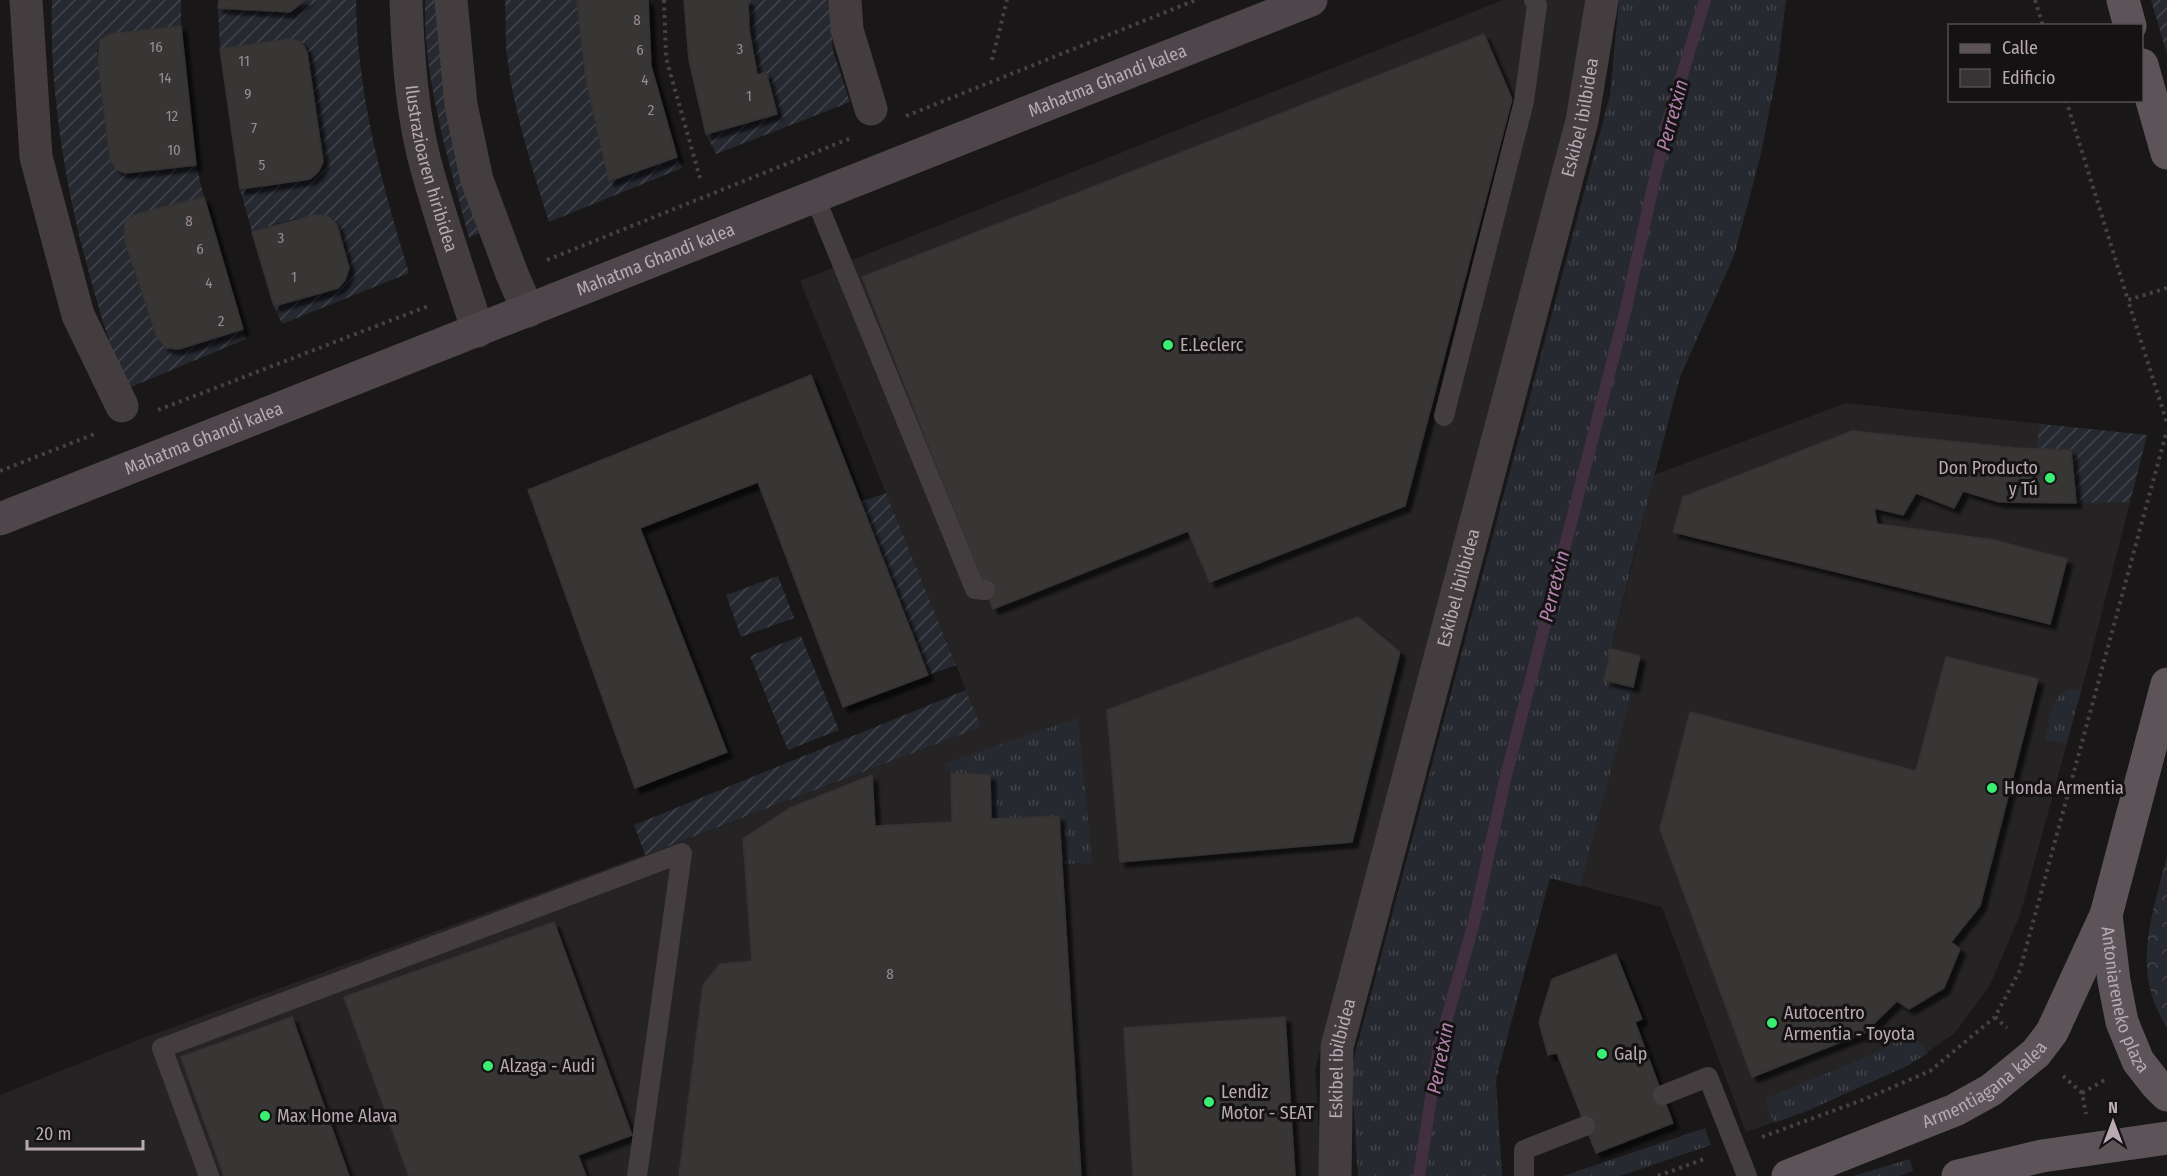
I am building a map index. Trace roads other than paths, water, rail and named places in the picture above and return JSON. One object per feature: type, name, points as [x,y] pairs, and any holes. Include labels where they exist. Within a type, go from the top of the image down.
[{"type":"main road","name":"Mahatma Ghandi kalea","points":[[0,519],[1311,0]]},
{"type":"main road","points":[[2122,0],[2129,24]]},
{"type":"main road","points":[[2143,69],[2167,153]]},
{"type":"main road","name":"Antoniareneko plaza","points":[[2167,684],[2106,915],[2122,1023],[2138,1060],[2167,1095]]},
{"type":"main road","name":"Armentiagana kalea","points":[[1788,1176],[1955,1110],[1991,1090],[2036,1053],[2052,1032],[2106,915]]},
{"type":"main road","points":[[1958,1176],[2042,1156],[2167,1138]]},
{"type":"street","points":[[26,0],[36,157],[78,315],[122,406]]},
{"type":"street","name":"Ilustrazioaren hiribidea","points":[[406,0],[407,37],[415,106],[428,171],[478,331]]},
{"type":"street","points":[[451,0],[463,116],[477,180],[528,311]]},
{"type":"street","points":[[845,0],[847,30],[884,114]]},
{"type":"street","name":"Eskibel ibilbidea","points":[[1335,1176],[1337,1047],[1582,121],[1602,0]]},
{"type":"lane","points":[[1444,416],[1524,101],[1537,5],[1534,0]]},
{"type":"lane","points":[[815,197],[975,589],[986,590]]},
{"type":"lane","points":[[208,1176],[162,1048],[682,854],[638,1176]]},
{"type":"lane","points":[[1663,1095],[1708,1077],[1747,1176]]},
{"type":"lane","points":[[1524,1176],[1524,1150],[1585,1126]]},
{"type":"waterway","name":"Perretxin","points":[[1419,1176],[1439,1046],[1473,926],[1504,784],[1626,308],[1667,124],[1705,0]]},
{"type":"place","name":"E.Leclerc","points":[[1168,345]]},
{"type":"place","name":"Don Producto y Tú","points":[[2050,478]]},
{"type":"place","name":"Honda Armentia","points":[[1992,788]]},
{"type":"place","name":"Autocentro Armentia - Toyota","points":[[1772,1023]]},
{"type":"place","name":"Galp","points":[[1602,1054]]},
{"type":"place","name":"Alzaga - Audi","points":[[488,1066]]},
{"type":"place","name":"Lendiz Motor - SEAT","points":[[1209,1102]]},
{"type":"place","name":"Max Home Alava","points":[[265,1116]]}]
